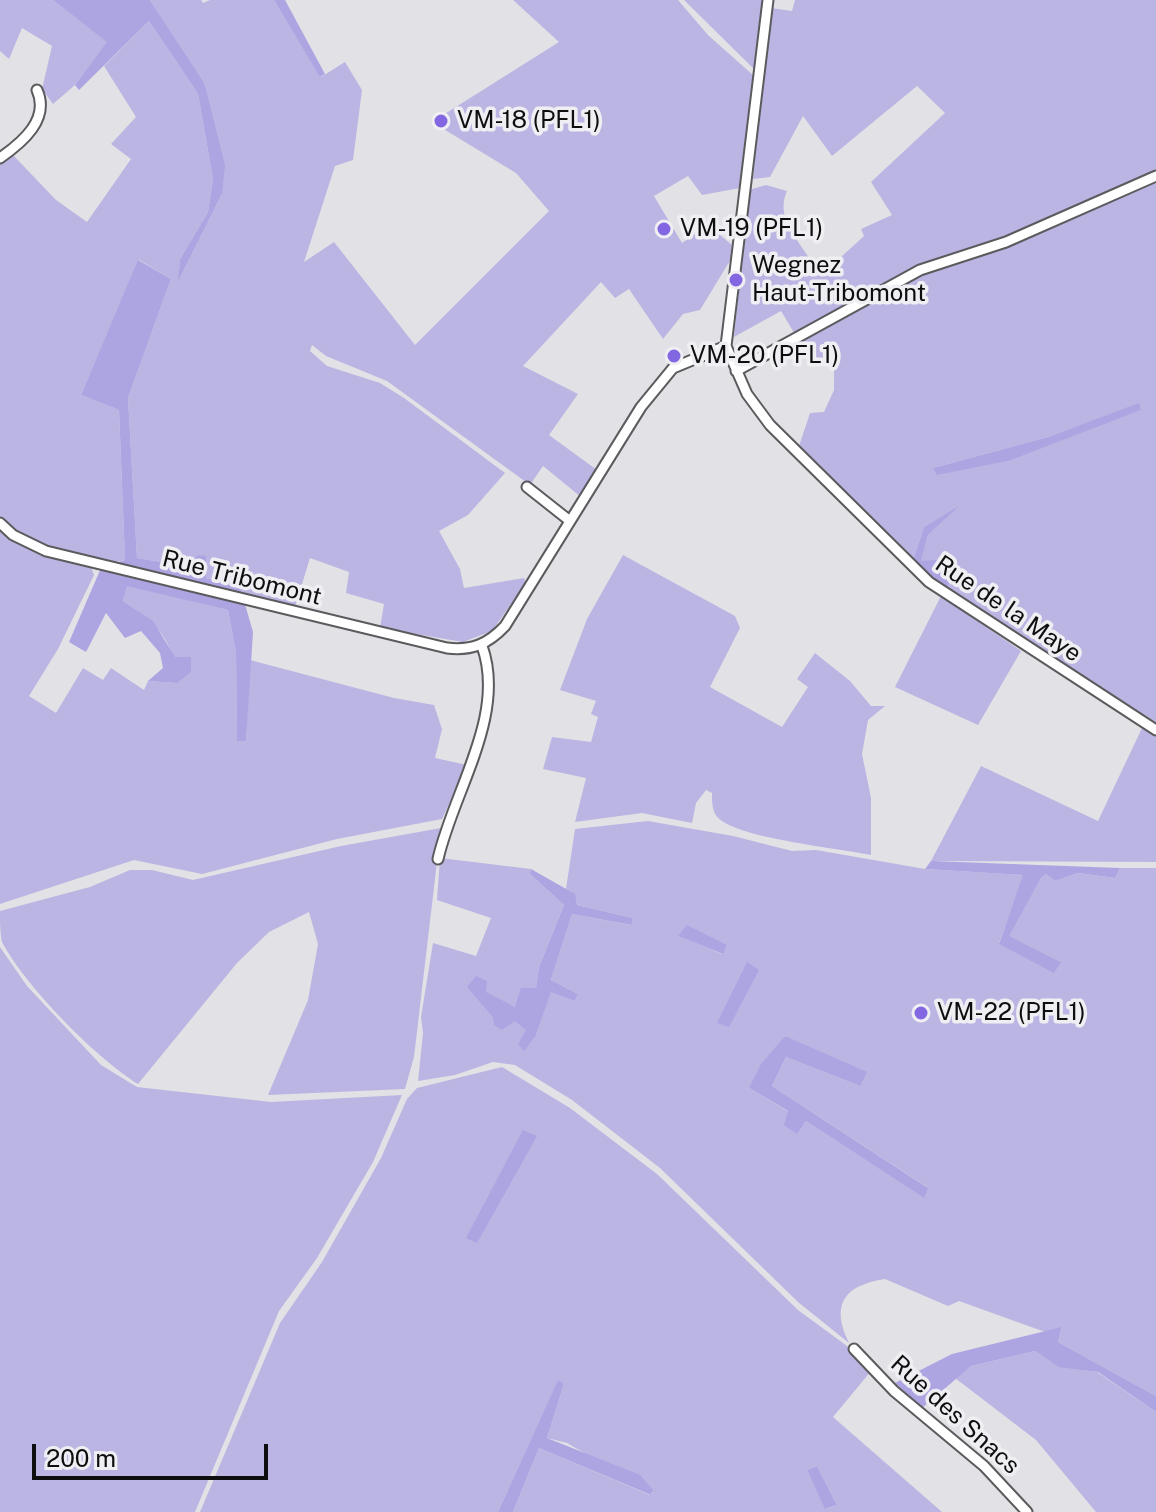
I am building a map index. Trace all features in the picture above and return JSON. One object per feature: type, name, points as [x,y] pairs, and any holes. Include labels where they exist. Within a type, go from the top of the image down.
[{"type":"street","points":[[438,859],[447,822],[477,750],[491,680],[482,646],[505,626],[641,407],[673,368],[726,346],[768,0]]},
{"type":"street","points":[[0,158],[37,123],[42,102],[37,90]]},
{"type":"street","points":[[736,371],[920,270],[1006,242],[1156,176]]},
{"type":"street","name":"Rue de la Maye","points":[[726,346],[747,394],[782,438],[929,582],[1156,730]]},
{"type":"street","points":[[527,487],[570,521]]},
{"type":"street","name":"Rue Tribomont","points":[[0,523],[13,535],[46,551],[447,648],[462,650],[482,646]]},
{"type":"street","name":"Rue des Snacs","points":[[854,1349],[894,1391],[984,1466],[1027,1512]]},
{"type":"shaded area","points":[[0,0],[53,0],[108,42],[75,85],[53,104],[42,89],[52,46],[22,28],[9,59],[0,51]]},
{"type":"shaded area","points":[[53,0],[150,0],[204,82],[225,165],[222,194],[178,282],[180,259],[208,212],[213,179],[198,94],[149,21],[79,90],[75,85],[107,42]]},
{"type":"shaded area","points":[[150,0],[201,0],[203,3],[210,0],[274,0],[321,77],[345,62],[362,90],[353,160],[335,166],[304,262],[334,242],[415,345],[549,211],[516,173],[432,122],[559,42],[513,0],[678,0],[708,35],[754,76],[740,188],[702,195],[688,176],[654,196],[682,243],[708,225],[732,245],[731,259],[700,310],[683,314],[663,339],[629,289],[615,298],[601,282],[523,366],[578,394],[549,435],[597,470],[581,497],[543,466],[530,485],[387,381],[326,356],[312,345],[310,351],[327,366],[380,383],[505,473],[468,515],[439,531],[460,569],[464,588],[524,578],[526,583],[492,631],[463,642],[380,628],[384,604],[346,593],[349,572],[310,558],[295,607],[242,593],[240,587],[206,578],[206,557],[198,555],[187,566],[137,558],[128,398],[171,279],[139,260],[81,395],[119,410],[125,560],[94,561],[58,552],[24,536],[0,517],[0,163],[13,155],[56,200],[87,222],[131,159],[111,144],[136,117],[104,66],[149,21],[198,94],[213,179],[208,212],[180,259],[179,280],[222,194],[204,82]]},
{"type":"shaded area","points":[[274,0],[285,0],[325,74],[320,77]]},
{"type":"shaded area","points":[[684,0],[763,0],[754,69]]},
{"type":"shaded area","points":[[795,0],[1156,0],[1156,171],[1018,234],[915,269],[796,336],[781,311],[734,337],[749,190],[766,185],[787,191],[784,210],[789,227],[811,261],[830,267],[864,236],[861,229],[892,215],[871,182],[945,113],[917,86],[832,156],[803,116],[770,177],[753,179],[771,8],[792,11]]},
{"type":"shaded area","points":[[1156,178],[1156,722],[945,590],[954,576],[920,562],[928,535],[955,509],[924,527],[912,563],[798,449],[810,413],[824,412],[834,390],[834,369],[795,343],[914,276],[1004,246]],"holes":[[[1139,404],[1140,410],[1012,460],[933,468],[1048,437]]]},
{"type":"shaded area","points":[[138,260],[171,279],[128,398],[137,558],[186,566],[198,555],[206,556],[206,578],[240,587],[253,632],[246,741],[237,741],[236,653],[228,610],[127,586],[123,601],[153,621],[175,657],[191,657],[191,672],[177,683],[148,681],[163,668],[160,653],[141,631],[125,638],[106,613],[86,652],[69,642],[101,568],[125,560],[119,410],[81,395]]},
{"type":"shaded area","points":[[1139,403],[1141,410],[1012,460],[937,475],[933,468],[1048,437]]},
{"type":"shaded area","points":[[959,506],[928,535],[921,561],[937,560],[954,576],[945,590],[912,563],[924,527]]},
{"type":"shaded area","points":[[0,530],[30,550],[91,567],[94,575],[58,649],[29,696],[56,713],[83,668],[103,680],[111,668],[144,690],[148,681],[177,683],[172,655],[162,634],[146,617],[123,601],[127,585],[228,610],[236,653],[237,740],[246,741],[250,660],[394,698],[434,705],[442,729],[435,758],[467,765],[442,819],[337,839],[202,874],[134,860],[0,904]]},
{"type":"shaded area","points":[[623,555],[735,616],[740,628],[710,687],[782,727],[808,687],[797,679],[815,653],[850,681],[871,706],[885,706],[868,720],[862,754],[871,798],[871,855],[771,838],[734,827],[716,816],[712,793],[706,790],[696,803],[692,823],[642,813],[575,822],[586,778],[543,769],[552,737],[591,742],[598,717],[591,714],[596,701],[560,690],[587,619]]},
{"type":"shaded area","points":[[941,596],[1021,651],[978,725],[895,687]]},
{"type":"shaded area","points":[[1143,726],[1156,735],[1156,862],[931,861],[981,766],[1098,821]]},
{"type":"shaded area","points":[[648,821],[733,836],[792,851],[816,850],[925,869],[1024,875],[999,943],[1061,962],[1008,936],[1041,878],[1046,874],[1055,881],[1078,873],[1115,878],[1120,868],[1156,868],[1156,1396],[1058,1342],[1062,1328],[1045,1332],[959,1301],[948,1306],[885,1279],[859,1286],[844,1299],[841,1318],[849,1343],[798,1302],[660,1168],[572,1100],[515,1065],[493,1062],[455,1075],[418,1081],[423,1033],[421,1017],[433,943],[476,956],[491,918],[437,900],[440,858],[531,869],[530,874],[564,905],[539,967],[536,989],[515,1007],[467,987],[536,1035],[551,991],[575,1001],[578,994],[551,980],[572,914],[630,925],[633,918],[577,905],[574,894],[566,889],[575,829]],"holes":[[[679,936],[727,945],[722,954]],[[785,1036],[860,1086],[786,1057],[772,1086],[927,1187],[923,1197],[806,1121],[797,1133],[789,1112],[749,1088]]]},
{"type":"shaded area","points":[[441,828],[414,1057],[405,1089],[268,1095],[308,1000],[318,944],[309,912],[269,932],[237,963],[138,1084],[102,1057],[63,1020],[27,979],[2,942],[0,911],[90,887],[130,870],[152,870],[193,880],[341,846]]},
{"type":"shaded area","points":[[931,861],[1120,868],[1115,878],[1078,873],[1055,881],[1046,874],[1041,878],[1009,936],[1061,962],[1054,973],[999,944],[1023,875],[925,869]]},
{"type":"shaded area","points":[[531,869],[575,894],[577,905],[633,918],[631,925],[572,914],[551,980],[578,994],[575,1001],[551,992],[536,1035],[524,1051],[518,1044],[526,1030],[515,1021],[502,1030],[494,1025],[493,1017],[467,987],[476,976],[487,981],[486,992],[515,1007],[521,988],[536,988],[539,967],[564,905],[530,874]]},
{"type":"shaded area","points":[[687,925],[727,945],[723,954],[678,936]]},
{"type":"shaded area","points":[[0,947],[27,986],[101,1065],[137,1087],[271,1102],[402,1095],[373,1162],[317,1258],[279,1311],[195,1512],[0,1512]]},
{"type":"shaded area","points":[[747,962],[759,970],[729,1027],[717,1023]]},
{"type":"shaded area","points":[[785,1036],[867,1072],[860,1086],[786,1057],[772,1086],[928,1188],[924,1198],[806,1121],[797,1134],[784,1125],[788,1111],[749,1088],[761,1064]]},
{"type":"shaded area","points":[[502,1067],[570,1108],[657,1174],[798,1310],[847,1346],[871,1371],[833,1417],[942,1512],[513,1512],[539,1448],[650,1495],[653,1493],[567,1443],[547,1438],[564,1384],[558,1381],[498,1512],[200,1512],[280,1323],[322,1262],[381,1158],[407,1099],[417,1088]],"holes":[[[817,1466],[837,1505],[826,1509],[807,1470]]]},
{"type":"shaded area","points":[[523,1130],[537,1136],[477,1243],[466,1238]]},
{"type":"shaded area","points":[[1062,1327],[1058,1342],[1156,1396],[1156,1412],[1098,1372],[1059,1367],[1035,1351],[971,1366],[922,1408],[895,1383],[952,1354]]},
{"type":"shaded area","points":[[1035,1351],[1059,1366],[1097,1372],[1156,1412],[1156,1512],[1096,1512],[1036,1440],[955,1378],[971,1366]]},
{"type":"shaded area","points":[[558,1380],[564,1384],[547,1438],[640,1475],[653,1490],[651,1495],[539,1448],[513,1512],[498,1512]]},
{"type":"shaded area","points":[[817,1466],[837,1505],[825,1509],[807,1470]]},
{"type":"place","name":"VM-18 (PFL1)","points":[[441,121]]},
{"type":"place","name":"VM-19 (PFL1)","points":[[664,229]]},
{"type":"place","name":"Wegnez Haut-Tribomont","points":[[736,280]]},
{"type":"place","name":"VM-20 (PFL1)","points":[[674,356]]},
{"type":"place","name":"VM-22 (PFL1)","points":[[921,1013]]}]
